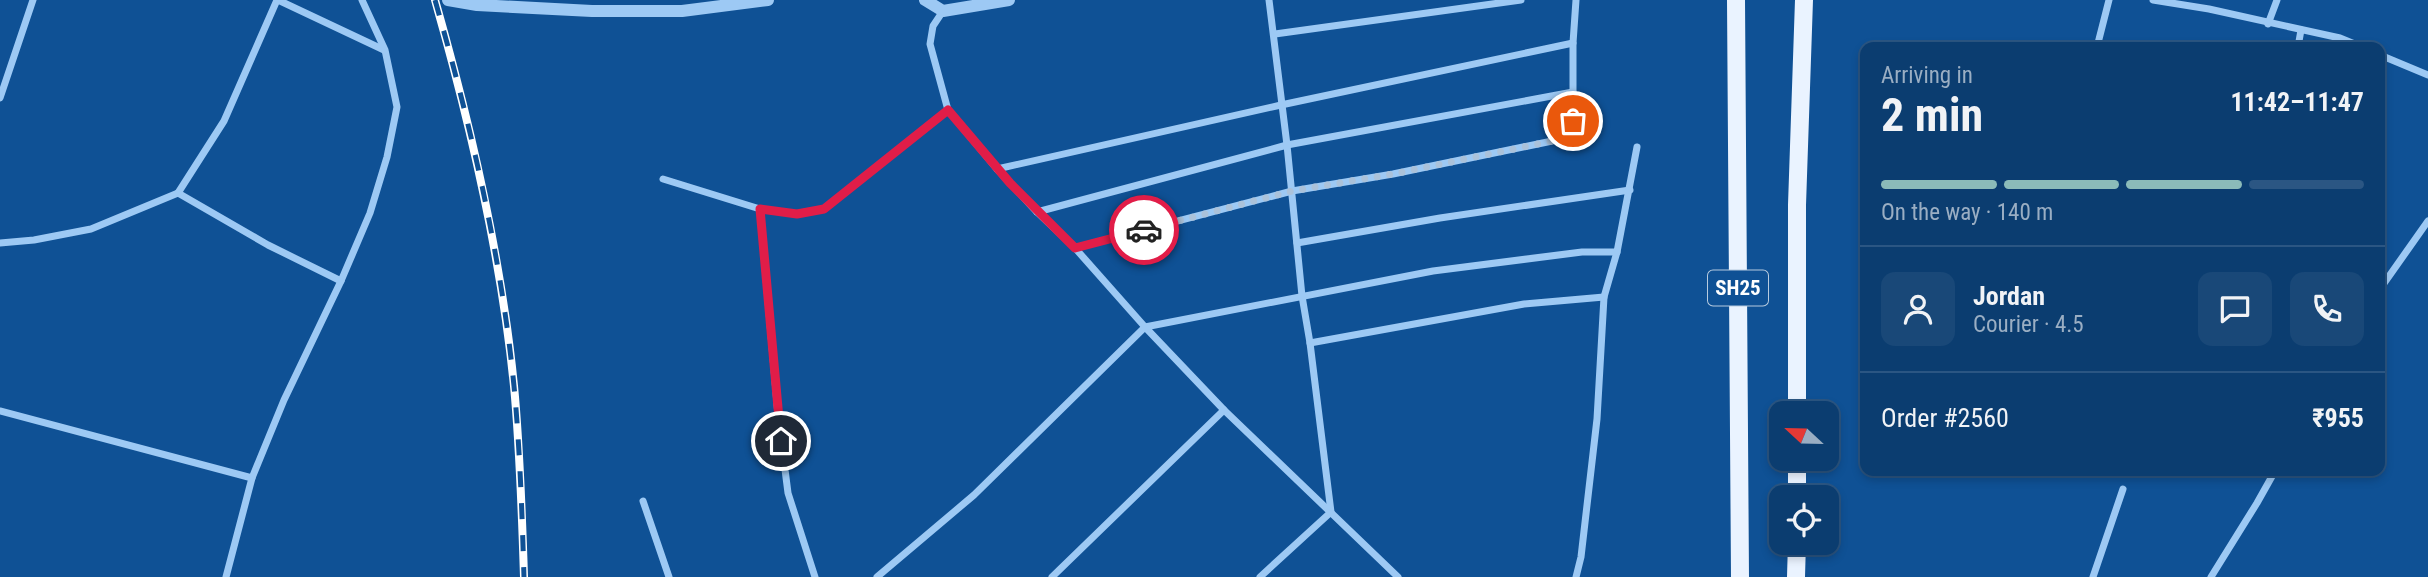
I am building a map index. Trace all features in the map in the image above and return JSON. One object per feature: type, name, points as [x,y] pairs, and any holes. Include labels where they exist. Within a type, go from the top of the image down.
[{"type":"main road","name":"SH25","points":[[1736,0],[1740,577]]},
{"type":"main road","name":"SH25","points":[[1797,401],[1797,205],[1804,0]]},
{"type":"main road","points":[[1797,555],[1797,577]]},
{"type":"street","points":[[0,98],[33,0]]},
{"type":"street","points":[[0,243],[34,240],[91,229],[178,193],[224,121],[277,0],[385,50]]},
{"type":"street","points":[[226,577],[252,478],[284,400],[370,213],[387,157],[397,107],[385,50],[362,0]]},
{"type":"street","points":[[448,0],[528,8],[682,11],[768,0]]},
{"type":"street","points":[[925,0],[943,12],[1009,0]]},
{"type":"street","points":[[1269,0],[1275,34],[1302,296],[1331,512]]},
{"type":"street","points":[[1275,34],[1521,0]]},
{"type":"street","points":[[1075,248],[1292,191],[1393,174],[1557,140],[1569,132],[1573,121],[1576,0]]},
{"type":"street","points":[[2098,42],[2109,0]]},
{"type":"street","points":[[2153,0],[2209,9],[2349,42]]},
{"type":"street","points":[[2268,24],[2277,0]]},
{"type":"street","points":[[943,12],[933,26],[930,44],[948,110],[997,169],[1075,248],[1224,410],[1398,577]]},
{"type":"street","points":[[2299,42],[2301,30]]},
{"type":"street","points":[[997,169],[1281,104],[1573,43]]},
{"type":"street","points":[[2385,57],[2428,75]]},
{"type":"street","points":[[1037,212],[1287,145],[1573,92]]},
{"type":"street","points":[[663,179],[760,209],[797,214],[824,209],[948,110]]},
{"type":"street","points":[[1576,577],[1581,557],[1597,419],[1604,298],[1617,252],[1637,147]]},
{"type":"street","points":[[1297,243],[1440,218],[1630,190]]},
{"type":"street","points":[[178,193],[268,245],[341,281]]},
{"type":"street","points":[[760,209],[778,415],[788,493],[815,577]]},
{"type":"street","points":[[2385,282],[2428,221]]},
{"type":"street","points":[[877,577],[974,495],[1145,327],[1433,271],[1582,252],[1617,252]]},
{"type":"street","points":[[1310,343],[1524,304],[1604,298]]},
{"type":"street","points":[[1052,577],[1224,410]]},
{"type":"street","points":[[0,411],[252,478]]},
{"type":"street","points":[[2211,577],[2272,476]]},
{"type":"street","points":[[2093,577],[2123,489]]},
{"type":"street","points":[[643,501],[669,577]]},
{"type":"street","points":[[1260,577],[1331,512]]},
{"type":"railway","points":[[435,0],[461,95],[501,288],[516,410],[524,577]]},
{"type":"way so far","points":[[1144,230],[1292,191],[1393,174],[1557,140],[1569,132],[1573,121]]},
{"type":"route","points":[[781,441],[760,209],[797,214],[824,209],[948,110],[997,169],[1075,248],[1144,230]]}]
